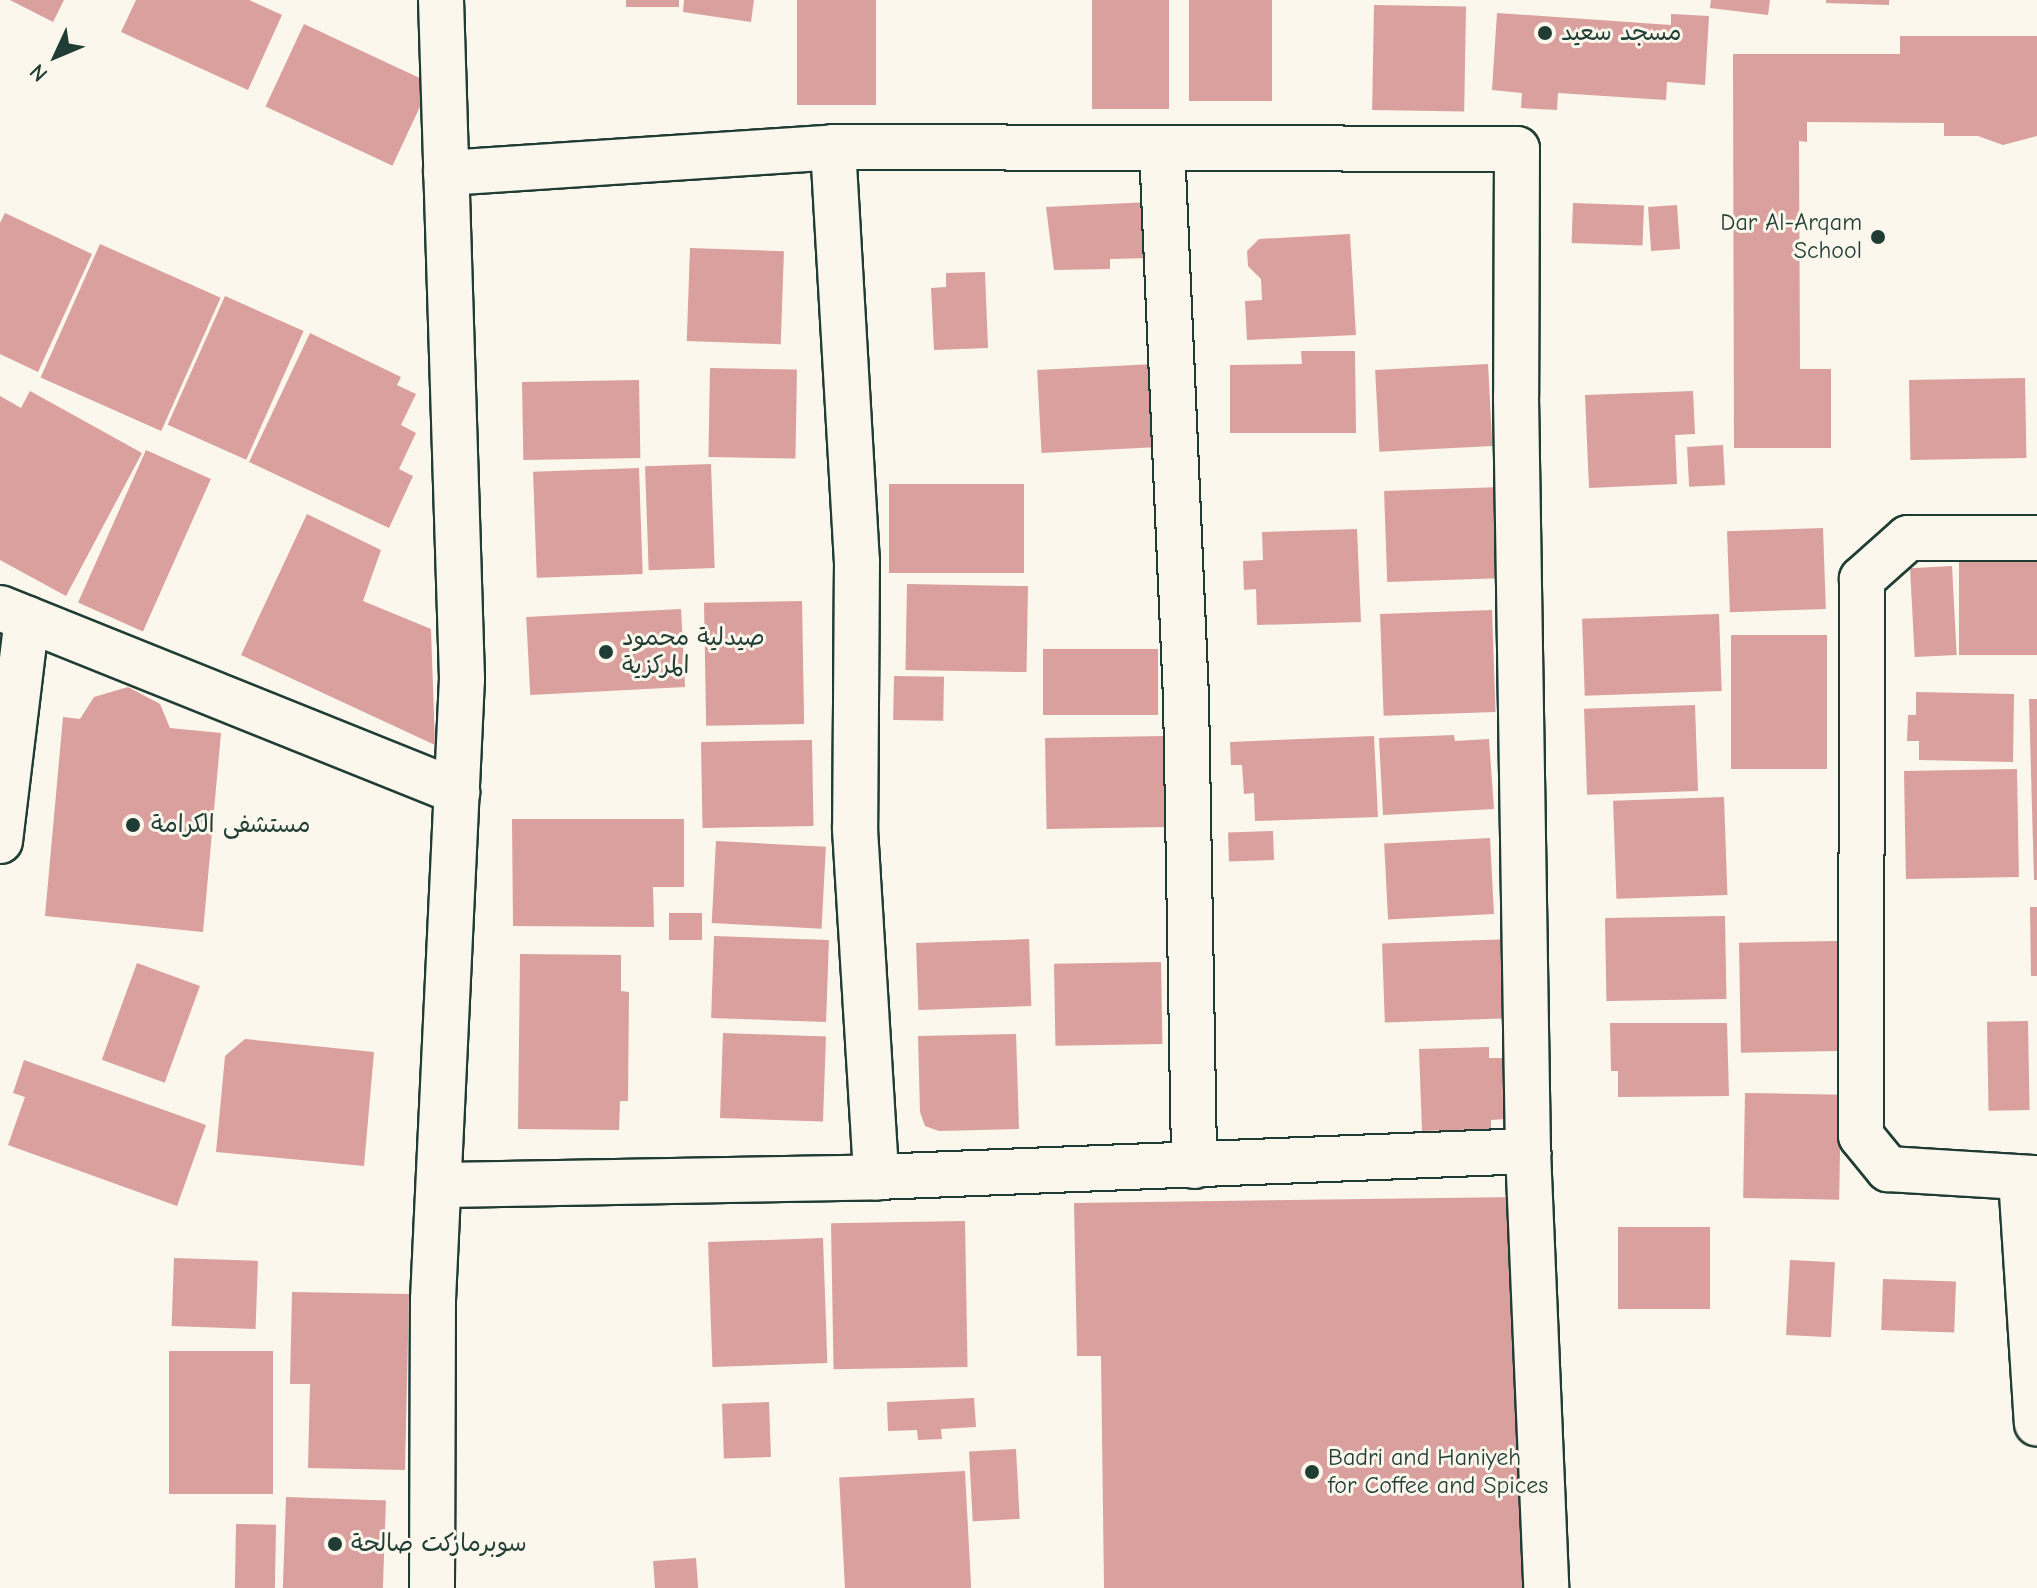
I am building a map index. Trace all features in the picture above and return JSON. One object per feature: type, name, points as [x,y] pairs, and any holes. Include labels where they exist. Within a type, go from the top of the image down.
[{"type":"street","points":[[432,1588],[439,1185],[462,679],[441,0]]},
{"type":"street","points":[[446,173],[833,147],[1517,149],[1528,1151],[1546,1588]]},
{"type":"street","points":[[833,147],[857,561],[855,829],[876,1177]]},
{"type":"street","points":[[1162,148],[1186,697],[1194,1166]]},
{"type":"street","points":[[2037,538],[1908,538],[1862,579],[1861,1136],[1888,1169],[2029,1178],[2037,1423]]},
{"type":"street","points":[[0,841],[13,614],[457,792]]},
{"type":"street","points":[[439,1185],[876,1177],[1528,1151]]},
{"type":"building","points":[[10,0],[64,0],[53,22]]},
{"type":"building","points":[[136,0],[249,0],[282,15],[248,90],[121,32]]},
{"type":"building","points":[[626,0],[679,0],[679,7],[626,7]]},
{"type":"building","points":[[684,0],[754,0],[751,22],[683,12]]},
{"type":"building","points":[[797,0],[876,0],[876,105],[797,105]]},
{"type":"building","points":[[1092,0],[1169,0],[1169,109],[1092,109]]},
{"type":"building","points":[[1189,0],[1272,0],[1272,101],[1189,101]]},
{"type":"building","points":[[1711,0],[1770,0],[1768,15],[1710,8]]},
{"type":"building","points":[[1826,0],[1889,0],[1889,5],[1826,3]]},
{"type":"building","points":[[1374,5],[1466,7],[1464,112],[1372,110]]},
{"type":"building","points":[[1497,13],[1671,25],[1671,14],[1709,16],[1705,85],[1667,82],[1666,100],[1558,93],[1557,110],[1521,108],[1522,93],[1492,90]]},
{"type":"building","points":[[304,24],[431,83],[392,166],[266,106]]},
{"type":"building","points":[[1900,36],[2037,36],[2037,136],[2003,145],[1978,136],[1944,136],[1944,123],[1807,122],[1807,142],[1799,141],[1800,369],[1831,369],[1831,448],[1734,448],[1733,54],[1900,54]]},
{"type":"building","points":[[1150,202],[1152,258],[1110,259],[1110,269],[1054,270],[1046,207]]},
{"type":"building","points":[[1573,203],[1644,205],[1643,245],[1572,243]]},
{"type":"building","points":[[1677,205],[1680,249],[1651,251],[1648,207]]},
{"type":"building","points":[[5,213],[92,254],[38,372],[0,354],[0,223]]},
{"type":"building","points":[[1350,234],[1356,335],[1247,340],[1245,301],[1262,300],[1261,279],[1248,266],[1247,251],[1259,239]]},
{"type":"building","points":[[100,244],[221,298],[161,431],[41,377]]},
{"type":"building","points":[[690,248],[784,251],[781,344],[687,341]]},
{"type":"building","points":[[985,272],[988,348],[934,350],[931,288],[946,287],[946,273]]},
{"type":"building","points":[[225,296],[304,331],[246,460],[168,425]]},
{"type":"building","points":[[310,333],[401,377],[397,385],[416,394],[401,425],[416,433],[399,469],[413,476],[389,528],[249,462]]},
{"type":"building","points":[[1301,351],[1355,351],[1356,433],[1230,433],[1230,365],[1302,364]]},
{"type":"building","points":[[1154,364],[1158,447],[1042,453],[1037,370]]},
{"type":"building","points":[[1488,364],[1492,446],[1379,452],[1375,370]]},
{"type":"building","points":[[710,368],[797,370],[795,459],[708,457]]},
{"type":"building","points":[[2025,378],[2026,458],[1910,460],[1909,380]]},
{"type":"building","points":[[639,380],[640,458],[523,460],[522,382]]},
{"type":"building","points":[[30,391],[142,453],[66,596],[0,560],[0,396],[21,408]]},
{"type":"building","points":[[1693,391],[1695,434],[1675,435],[1677,484],[1589,488],[1585,395]]},
{"type":"building","points":[[1723,445],[1725,485],[1689,487],[1687,447]]},
{"type":"building","points":[[146,450],[211,479],[143,631],[78,603]]},
{"type":"building","points":[[711,464],[715,568],[649,570],[645,466]]},
{"type":"building","points":[[639,468],[643,574],[537,578],[533,472]]},
{"type":"building","points":[[889,484],[1024,484],[1024,573],[889,573]]},
{"type":"building","points":[[1502,487],[1505,578],[1387,582],[1384,491]]},
{"type":"building","points":[[307,514],[381,550],[363,601],[431,629],[435,745],[241,655]]},
{"type":"building","points":[[1823,528],[1826,609],[1730,612],[1727,531]]},
{"type":"building","points":[[1357,529],[1361,622],[1257,625],[1256,589],[1244,590],[1243,561],[1263,560],[1262,532]]},
{"type":"building","points":[[1959,555],[2037,555],[2037,655],[1959,655]]},
{"type":"building","points":[[1952,566],[1957,655],[1915,657],[1910,568]]},
{"type":"building","points":[[907,584],[1028,586],[1026,672],[905,670]]},
{"type":"building","points":[[802,601],[804,724],[706,726],[704,603]]},
{"type":"building","name":"صيدلية محمود المركزية","points":[[681,609],[685,687],[530,695],[526,617]]},
{"type":"building","points":[[1492,610],[1496,712],[1384,716],[1380,614]]},
{"type":"building","points":[[1719,614],[1722,691],[1585,696],[1582,619]]},
{"type":"building","points":[[1731,635],[1827,635],[1827,769],[1731,769]]},
{"type":"building","points":[[1043,649],[1158,649],[1158,715],[1043,715]]},
{"type":"building","points":[[894,676],[944,677],[943,721],[893,720]]},
{"type":"building","name":"مستشفى الكرامة","points":[[128,687],[160,704],[170,728],[221,733],[203,932],[45,916],[63,717],[80,719],[94,697]]},
{"type":"building","points":[[1916,692],[2014,694],[2013,762],[1919,760],[1919,741],[1907,741],[1908,715],[1916,715]]},
{"type":"building","points":[[2029,699],[2037,699],[2037,880],[2034,880]]},
{"type":"building","points":[[1695,705],[1698,791],[1587,795],[1584,709]]},
{"type":"building","points":[[1454,735],[1455,741],[1489,739],[1494,809],[1383,815],[1379,738]]},
{"type":"building","points":[[1164,736],[1166,827],[1047,829],[1045,738]]},
{"type":"building","points":[[1374,736],[1378,817],[1255,821],[1254,793],[1244,794],[1242,765],[1231,765],[1230,742]]},
{"type":"building","points":[[812,740],[814,826],[703,828],[701,742]]},
{"type":"building","points":[[2017,769],[2019,877],[1906,879],[1904,771]]},
{"type":"building","points":[[1724,797],[1727,895],[1616,899],[1613,801]]},
{"type":"building","points":[[512,819],[684,819],[684,887],[653,887],[654,927],[513,926]]},
{"type":"building","points":[[1273,831],[1274,860],[1229,862],[1228,833]]},
{"type":"building","points":[[1490,838],[1494,914],[1388,919],[1384,844]]},
{"type":"building","points":[[716,841],[826,847],[822,929],[712,923]]},
{"type":"building","points":[[2030,907],[2037,907],[2037,976],[2031,976]]},
{"type":"building","points":[[669,913],[702,913],[702,940],[669,940]]},
{"type":"building","points":[[1725,916],[1726,999],[1606,1001],[1605,918]]},
{"type":"building","points":[[714,936],[829,940],[826,1022],[711,1018]]},
{"type":"building","points":[[1029,939],[1031,1006],[918,1010],[916,943]]},
{"type":"building","points":[[1513,939],[1516,1018],[1385,1023],[1382,944]]},
{"type":"building","points":[[1837,941],[1839,1051],[1741,1053],[1739,943]]},
{"type":"building","points":[[520,954],[621,955],[621,991],[629,992],[628,1101],[620,1101],[619,1130],[518,1129]]},
{"type":"building","points":[[1161,962],[1162,1044],[1055,1046],[1054,964]]},
{"type":"building","points":[[137,963],[200,986],[165,1083],[102,1060]]},
{"type":"building","points":[[2028,1021],[2030,1110],[1989,1111],[1987,1022]]},
{"type":"building","points":[[1610,1023],[1727,1023],[1729,1096],[1618,1097],[1618,1071],[1611,1071]]},
{"type":"building","points":[[723,1033],[826,1037],[823,1122],[720,1118]]},
{"type":"building","points":[[1016,1034],[1019,1129],[939,1131],[925,1126],[920,1112],[918,1036]]},
{"type":"building","points":[[245,1039],[374,1052],[364,1166],[216,1152],[225,1056]]},
{"type":"building","points":[[1489,1047],[1489,1058],[1504,1058],[1506,1119],[1491,1120],[1491,1129],[1422,1131],[1419,1049]]},
{"type":"building","points":[[24,1060],[206,1125],[177,1206],[8,1145],[25,1097],[13,1093]]},
{"type":"building","points":[[1745,1093],[1841,1095],[1839,1200],[1743,1198]]},
{"type":"building","name":"Badri and Haniyeh for Coffee and Spices","points":[[1518,1197],[1524,1588],[1104,1588],[1101,1356],[1077,1356],[1074,1203]]},
{"type":"building","points":[[965,1221],[968,1367],[834,1369],[831,1223]]},
{"type":"building","points":[[1618,1227],[1710,1227],[1710,1309],[1618,1309]]},
{"type":"building","points":[[823,1238],[827,1363],[712,1367],[708,1242]]},
{"type":"building","points":[[174,1258],[258,1261],[256,1329],[172,1326]]},
{"type":"building","points":[[1790,1260],[1835,1262],[1831,1337],[1786,1335]]},
{"type":"building","points":[[1883,1279],[1956,1282],[1954,1333],[1881,1330]]},
{"type":"building","points":[[292,1292],[409,1294],[405,1470],[308,1468],[310,1384],[290,1384]]},
{"type":"building","points":[[169,1351],[273,1351],[273,1494],[169,1494]]},
{"type":"building","points":[[974,1398],[976,1427],[941,1429],[942,1439],[918,1440],[917,1430],[888,1431],[887,1402]]},
{"type":"building","points":[[769,1402],[771,1457],[724,1459],[722,1404]]},
{"type":"building","points":[[1016,1449],[1020,1519],[973,1521],[969,1451]]},
{"type":"building","points":[[965,1471],[971,1588],[845,1588],[839,1478]]},
{"type":"building","name":"سوبرماركت صالحة","points":[[286,1497],[386,1500],[383,1588],[283,1588]]},
{"type":"building","points":[[236,1524],[276,1525],[275,1588],[235,1588]]},
{"type":"building","points":[[696,1558],[698,1588],[655,1588],[653,1561]]},
{"type":"place","name":"مسجد سعيد","points":[[1545,33]]},
{"type":"place","name":"Dar Al-Arqam School","points":[[1878,237]]},
{"type":"place","name":"صيدلية محمود المركزية","points":[[606,652]]},
{"type":"place","name":"مستشفى الكرامة","points":[[133,825]]},
{"type":"place","name":"Badri and Haniyeh for Coffee and Spices","points":[[1312,1472]]},
{"type":"place","name":"سوبرماركت صالحة","points":[[335,1544]]}]
